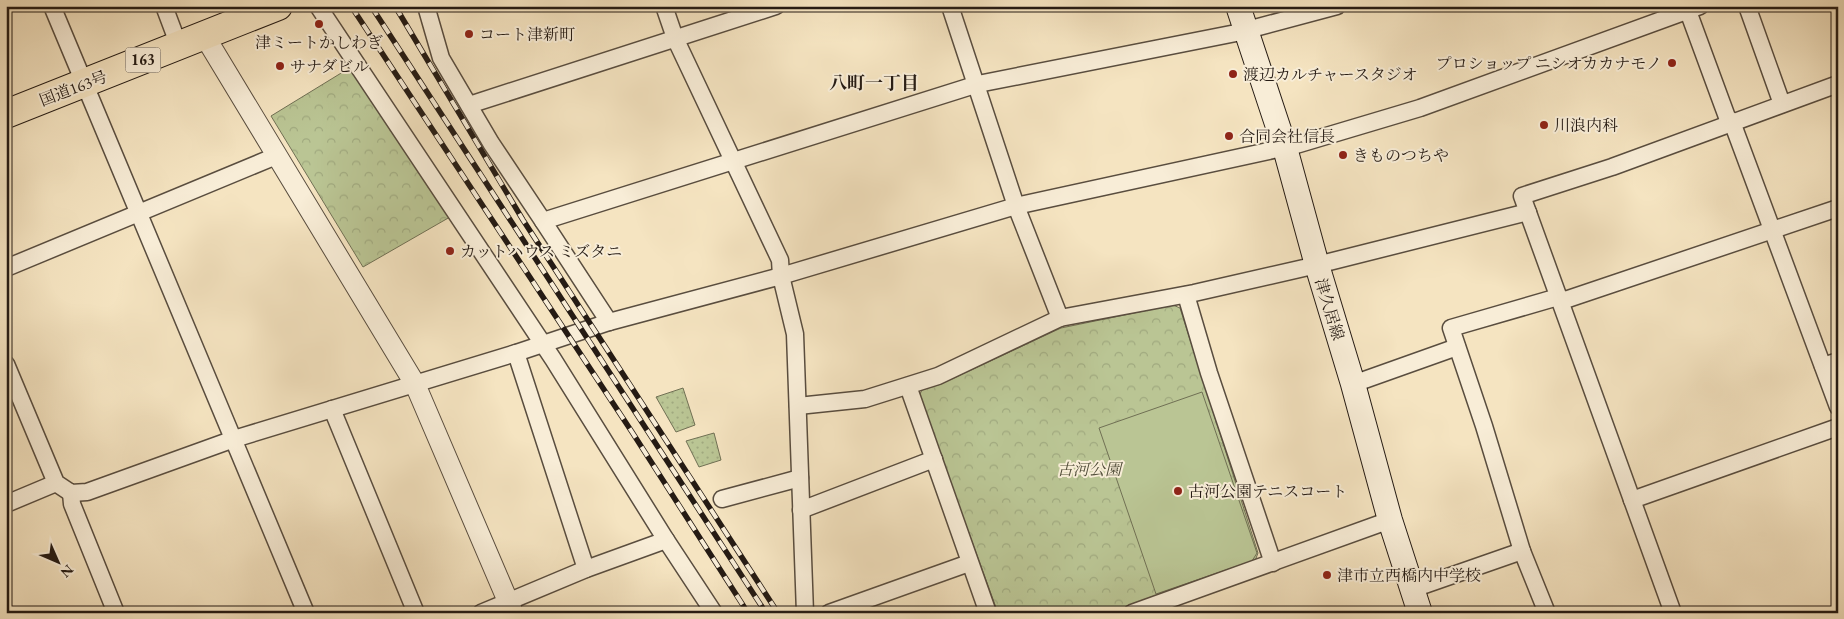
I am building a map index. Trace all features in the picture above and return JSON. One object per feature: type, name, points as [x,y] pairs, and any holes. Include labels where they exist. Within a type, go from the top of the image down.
[{"type":"highway","name":"国道163号","points":[[6,114],[278,6]]},
{"type":"main road","name":"津久居線","points":[[1238,6],[1285,148],[1390,520],[1420,613]]},
{"type":"street","points":[[52,6],[306,613]]},
{"type":"street","points":[[164,6],[179,46]]},
{"type":"street","points":[[318,6],[542,344],[714,613]]},
{"type":"street","points":[[426,6],[441,58],[491,143],[610,322]]},
{"type":"street","points":[[664,6],[675,38],[780,260],[781,276],[794,334],[806,613]]},
{"type":"street","points":[[469,105],[776,6]]},
{"type":"street","points":[[950,6],[978,84],[1016,206],[1060,318]]},
{"type":"street","points":[[543,221],[978,84],[1246,30],[1337,6]]},
{"type":"street","points":[[1747,6],[1782,104]]},
{"type":"street","points":[[6,364],[56,483],[71,492],[87,492],[234,439],[516,353],[610,322],[781,276],[1016,206],[1285,148],[1420,108],[1690,8],[1727,117],[1732,122],[1772,230],[1830,363],[1838,407]]},
{"type":"street","points":[[204,35],[415,384],[511,607]]},
{"type":"street","points":[[1673,613],[1522,196],[1612,167],[1838,84]]},
{"type":"street","points":[[6,268],[276,156]]},
{"type":"street","points":[[1547,613],[1522,551],[1450,328],[1558,297],[1564,300],[1838,208]]},
{"type":"street","points":[[798,406],[865,399],[938,376],[1060,318],[1186,295],[1317,265],[1528,212]]},
{"type":"street","points":[[1186,295],[1209,373],[1272,563]]},
{"type":"street","points":[[1353,384],[1457,347]]},
{"type":"street","points":[[516,353],[586,569]]},
{"type":"street","points":[[908,386],[988,613]]},
{"type":"street","points":[[332,409],[416,613]]},
{"type":"street","points":[[1632,500],[1838,427]]},
{"type":"street","points":[[801,510],[934,459]]},
{"type":"street","points":[[722,499],[800,478]]},
{"type":"street","points":[[6,504],[56,483]]},
{"type":"street","points":[[71,492],[72,504],[116,613]]},
{"type":"street","points":[[1132,613],[1390,520]]},
{"type":"street","points":[[481,613],[511,607],[586,569],[666,540]]},
{"type":"street","points":[[1413,589],[1522,551]]},
{"type":"street","points":[[829,613],[969,563]]},
{"type":"green space","points":[[351,67],[450,217],[363,267],[271,116]]},
{"type":"green space","name":"古河公園","points":[[1173,305],[1180,308],[1258,553],[1255,561],[1110,613],[998,613],[919,396],[922,390],[941,384],[1061,328]]},
{"type":"green space","points":[[683,388],[695,425],[676,432],[656,397]]},
{"type":"green space","name":"古河公園テニスコート","points":[[1202,392],[1257,553],[1252,561],[1156,594],[1099,428]]},
{"type":"green space","points":[[714,433],[721,460],[699,467],[686,441]]},
{"type":"railway","points":[[351,6],[632,432],[748,613]]},
{"type":"railway","points":[[371,6],[766,613]]},
{"type":"railway","points":[[395,6],[523,220],[778,613]]},
{"type":"place","name":"津ミートかしわぎ","points":[[319,24]]},
{"type":"place","name":"コート津新町","points":[[469,34]]},
{"type":"place","name":"プロショップ ニシオカカナモノ","points":[[1672,63]]},
{"type":"place","name":"サナダビル","points":[[280,66]]},
{"type":"place","name":"渡辺カルチャースタジオ","points":[[1233,74]]},
{"type":"place","name":"川浪内科","points":[[1544,125]]},
{"type":"place","name":"合同会社信長","points":[[1229,136]]},
{"type":"place","name":"きものつちや","points":[[1343,155]]},
{"type":"place","name":"カットハウス ミズタニ","points":[[450,251]]},
{"type":"place","name":"古河公園テニスコート","points":[[1178,491]]},
{"type":"place","name":"津市立西橋内中学校","points":[[1327,575]]},
{"type":"district","name":"八町一丁目","points":[[874,83]]}]
